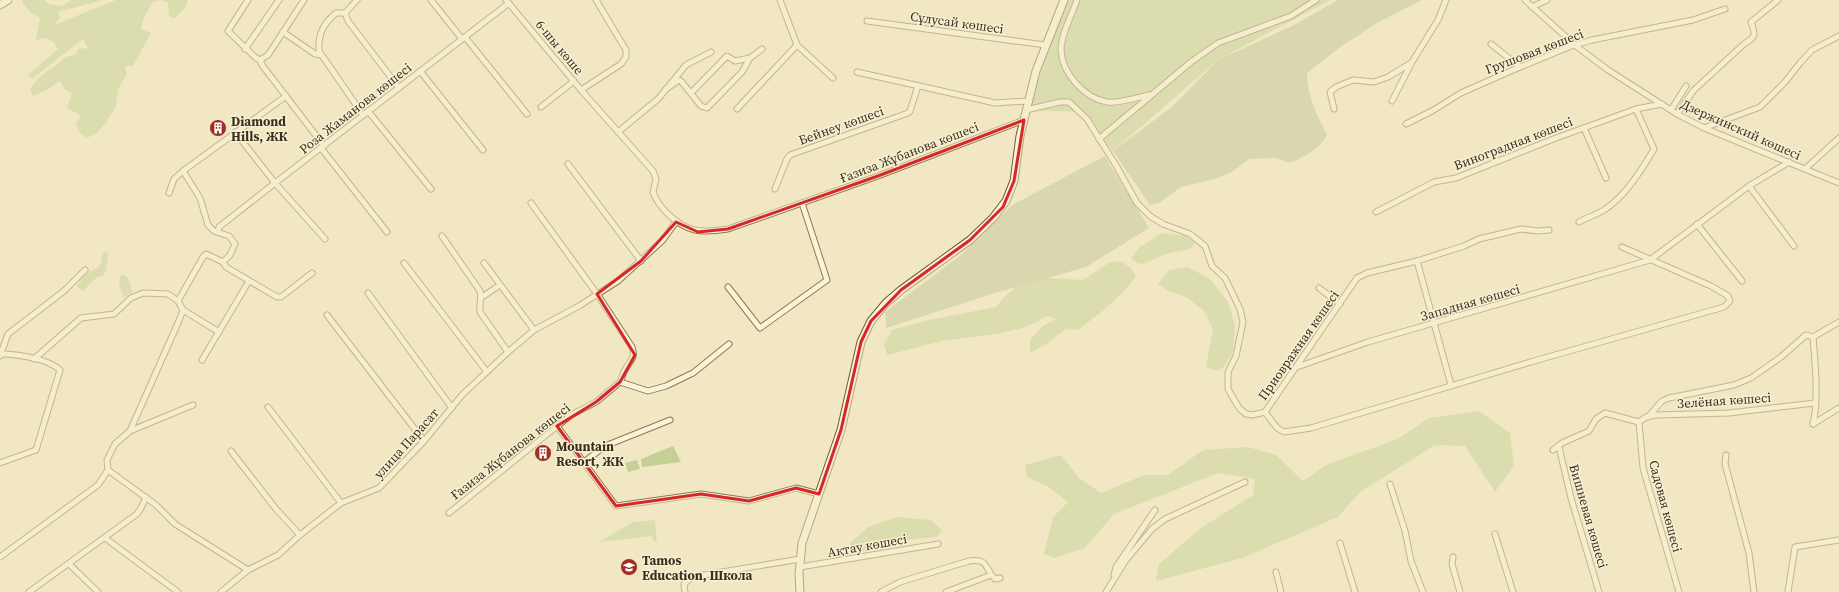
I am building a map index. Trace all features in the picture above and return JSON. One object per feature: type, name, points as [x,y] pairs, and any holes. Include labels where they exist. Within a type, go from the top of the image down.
[{"type":"street","points":[[0,5],[8,0]]},
{"type":"street","points":[[248,0],[228,31],[245,49],[260,60],[262,65],[323,147],[388,232]]},
{"type":"street","points":[[245,49],[279,0]]},
{"type":"street","points":[[260,60],[268,55],[304,0]]},
{"type":"street","points":[[357,0],[345,13],[336,13],[323,26],[319,38],[321,55],[363,115]]},
{"type":"street","points":[[431,0],[527,114]]},
{"type":"street","points":[[582,90],[623,61],[626,57],[626,50],[598,2],[604,0]]},
{"type":"street","points":[[780,0],[797,45],[833,78]]},
{"type":"street","points":[[800,592],[800,559],[802,543],[841,430],[862,342],[871,321],[886,303],[901,290],[970,240],[1003,207],[1010,194],[1014,181],[1017,154],[1036,71],[1064,0]]},
{"type":"street","points":[[1077,0],[1064,35],[1061,49],[1064,62],[1071,76],[1092,98],[1108,103],[1152,94]]},
{"type":"street","points":[[1099,139],[1191,62],[1218,43],[1291,16],[1316,0]]},
{"type":"street","points":[[1392,101],[1412,62],[1438,20],[1446,0]]},
{"type":"street","name":"Дзержинский көшесі","points":[[1525,0],[1576,46],[1608,70],[1677,114],[1704,128],[1839,183]]},
{"type":"street","points":[[1532,7],[1547,0]]},
{"type":"street","points":[[1677,114],[1694,90],[1744,44],[1752,39],[1754,33],[1751,22],[1778,0]]},
{"type":"street","name":"Роза Жаманова көшесі","points":[[218,232],[219,227],[463,38],[507,2]]},
{"type":"street","name":"6-шы көше","points":[[507,2],[653,171],[656,179],[653,192],[655,198],[676,222]]},
{"type":"street","name":"Грушовая көшесі","points":[[1406,124],[1432,111],[1453,97],[1520,67],[1592,40],[1693,20],[1725,9]]},
{"type":"street","points":[[345,13],[348,21],[399,88]]},
{"type":"street","name":"Сұлусай көшесі","points":[[867,21],[1045,45]]},
{"type":"street","points":[[283,32],[315,54],[321,55]]},
{"type":"street","points":[[1704,128],[1760,107],[1785,82],[1812,50],[1839,36]]},
{"type":"street","points":[[1491,44],[1520,67]]},
{"type":"street","points":[[737,109],[797,45]]},
{"type":"street","points":[[691,93],[727,56],[735,62],[750,58],[762,49]]},
{"type":"street","points":[[618,132],[653,104],[686,65],[711,52]]},
{"type":"street","points":[[666,89],[679,80],[702,106],[706,108],[742,72],[750,58]]},
{"type":"street","points":[[1334,109],[1330,92],[1336,87],[1353,80],[1374,82],[1388,77],[1412,62]]},
{"type":"street","points":[[420,71],[483,150]]},
{"type":"street","points":[[857,72],[995,103],[1028,101]]},
{"type":"street","points":[[541,107],[574,81]]},
{"type":"street","name":"Бейнеу көшесі","points":[[775,189],[786,159],[790,155],[908,113],[918,86]]},
{"type":"street","points":[[1671,110],[1686,86]]},
{"type":"street","points":[[169,193],[174,179],[183,171],[286,96]]},
{"type":"street","name":"Приовражная көшесі","points":[[1026,110],[1060,102],[1069,102],[1087,119],[1137,203],[1150,216],[1163,224],[1190,234],[1205,246],[1212,266],[1225,278],[1240,309],[1243,322],[1236,356],[1228,372],[1228,389],[1239,408],[1246,414],[1252,415],[1265,412],[1357,278],[1367,273],[1417,261],[1464,246],[1479,239],[1522,229],[1538,231],[1549,230]]},
{"type":"street","name":"Виноградная көшесі","points":[[1376,212],[1434,182],[1456,178],[1636,109],[1662,104]]},
{"type":"street","points":[[1579,222],[1607,208],[1620,196],[1645,164],[1654,149],[1636,109]]},
{"type":"street","points":[[368,111],[431,189]]},
{"type":"street","name":"Ғазиза Жұбанова көшесі","points":[[676,222],[684,227],[698,232],[728,229],[878,176],[1024,120]]},
{"type":"street","points":[[1584,128],[1606,178]]},
{"type":"street","points":[[235,132],[275,183],[325,239]]},
{"type":"street","points":[[1804,169],[1839,138]]},
{"type":"street","points":[[1650,260],[1749,186],[1789,162]]},
{"type":"street","points":[[568,164],[641,261]]},
{"type":"street","points":[[183,171],[200,198],[210,229],[229,236],[235,244],[230,255],[223,262]]},
{"type":"street","points":[[1749,186],[1794,246]]},
{"type":"street","points":[[531,203],[598,294],[632,347],[635,354],[633,360],[626,368],[620,382],[648,391],[666,386],[693,373],[729,344]]},
{"type":"street","points":[[728,287],[760,328],[827,280],[802,203]]},
{"type":"street","name":"улица Парасат","points":[[221,592],[248,570],[278,555],[300,535],[341,503],[379,488],[424,441],[462,395],[508,352],[534,330],[618,281],[662,241],[676,222]]},
{"type":"street","points":[[1697,224],[1742,281]]},
{"type":"street","points":[[442,236],[480,291],[482,297]]},
{"type":"street","points":[[1265,412],[1277,428],[1284,432],[1311,428],[1451,385],[1724,307],[1730,301],[1728,296],[1717,290],[1622,246]]},
{"type":"street","points":[[178,301],[206,254],[223,262],[226,267],[277,297],[281,297],[312,273]]},
{"type":"street","name":"Западная көшесі","points":[[1297,367],[1368,342],[1650,260]]},
{"type":"street","points":[[1417,261],[1451,385]]},
{"type":"street","points":[[404,263],[487,372]]},
{"type":"street","points":[[484,263],[534,330]]},
{"type":"street","points":[[0,463],[36,450],[60,370],[55,365],[34,359],[0,356],[8,334],[64,291],[85,270]]},
{"type":"street","points":[[202,360],[249,281]]},
{"type":"street","points":[[497,287],[482,297],[479,305],[480,312],[508,352]]},
{"type":"street","points":[[1319,288],[1340,304]]},
{"type":"street","points":[[34,359],[81,318],[114,314],[131,298],[143,293],[168,294],[178,301],[183,310],[219,332]]},
{"type":"street","points":[[368,294],[452,408]]},
{"type":"street","points":[[130,431],[183,310]]},
{"type":"street","points":[[327,315],[424,441]]},
{"type":"street","points":[[1648,417],[1662,401],[1669,398],[1734,385],[1751,378],[1781,357],[1803,337],[1811,336],[1839,322]]},
{"type":"street","points":[[1811,336],[1815,403],[1813,424],[1839,408]]},
{"type":"street","name":"Ғазиза Жұбанова көшесі","points":[[449,513],[571,415],[596,402],[620,382]]},
{"type":"street","name":"Зелёная көшесі","points":[[1639,423],[1648,417],[1728,413],[1815,403]]},
{"type":"street","points":[[0,556],[98,485],[108,470],[107,460],[110,451],[115,444],[130,431],[193,404]]},
{"type":"street","points":[[268,407],[341,503]]},
{"type":"street","points":[[1553,450],[1589,431],[1596,418],[1605,413],[1639,423]]},
{"type":"street","points":[[584,462],[605,446],[670,420]]},
{"type":"street","name":"Садовая көшесі","points":[[1639,423],[1643,468],[1680,592]]},
{"type":"street","points":[[557,426],[616,506],[702,494],[749,501],[796,488],[819,494]]},
{"type":"street","name":"Вишневая көшесі","points":[[1559,447],[1569,491],[1599,592]]},
{"type":"street","points":[[231,451],[276,509],[300,535]]},
{"type":"street","points":[[1726,455],[1725,464],[1749,553],[1754,592]]},
{"type":"street","points":[[108,470],[156,505],[175,524],[248,570]]},
{"type":"street","points":[[1106,592],[1130,555],[1152,529],[1165,519],[1245,482]]},
{"type":"street","points":[[1390,484],[1405,531],[1412,561],[1424,592]]},
{"type":"street","points":[[29,592],[137,514],[146,497]]},
{"type":"street","points":[[1113,580],[1116,567],[1155,510]]},
{"type":"street","points":[[1495,534],[1513,592]]},
{"type":"street","points":[[105,538],[178,592]]},
{"type":"street","points":[[1788,592],[1795,547],[1839,540]]},
{"type":"street","points":[[1340,543],[1355,592]]},
{"type":"street","name":"Ақтау көшесі","points":[[800,567],[938,544]]},
{"type":"street","points":[[1453,557],[1452,564],[1460,592]]},
{"type":"street","points":[[685,592],[684,584],[692,577],[800,559]]},
{"type":"street","points":[[881,592],[900,582],[969,560],[985,562],[995,580],[1000,578]]},
{"type":"street","points":[[69,564],[98,592]]},
{"type":"street","points":[[1276,572],[1281,592]]},
{"type":"street","points":[[946,592],[991,575]]},
{"type":"highlighted area","points":[[1024,120],[1014,181],[1003,207],[970,240],[901,290],[871,321],[861,342],[841,430],[819,494],[796,488],[749,501],[701,494],[616,506],[557,426],[596,402],[620,382],[635,355],[597,294],[641,261],[676,222],[698,232],[728,229],[878,176]]},
{"type":"green space","points":[[23,0],[44,0],[49,4],[63,6],[71,0],[103,0],[58,12],[60,18],[54,25],[116,0],[162,0],[153,2],[144,17],[141,29],[151,33],[133,66],[125,66],[127,74],[118,89],[116,106],[106,123],[97,133],[87,138],[79,132],[76,123],[81,116],[67,108],[72,93],[65,90],[60,81],[45,91],[33,96],[30,90],[37,80],[65,57],[75,55],[78,49],[88,48],[83,39],[33,78],[27,76],[58,49],[54,42],[45,38],[36,40],[40,18],[31,13],[22,3]]},
{"type":"green space","points":[[162,0],[188,0],[185,8],[174,19],[169,16],[168,3]]},
{"type":"green space","points":[[1067,0],[1330,0],[1218,60],[1113,151],[1078,112],[1026,110],[1028,101],[1035,89]]},
{"type":"green space","points":[[1338,0],[1422,0],[1377,23],[1339,48],[1307,73],[1309,90],[1316,113],[1327,135],[1320,145],[1306,155],[1289,163],[1276,158],[1249,159],[1232,172],[1218,178],[1181,187],[1159,203],[1150,205],[1113,151],[1173,106],[1218,60],[1294,25]]},
{"type":"green space","points":[[1105,156],[1149,228],[1086,267],[995,293],[886,328],[885,312],[961,255],[1012,205]]},
{"type":"green space","points":[[1162,233],[1186,236],[1195,243],[1190,249],[1165,254],[1144,264],[1137,263],[1131,258],[1140,247]]},
{"type":"green space","points":[[105,251],[108,253],[106,271],[103,276],[97,277],[83,291],[77,287],[77,285],[88,272],[96,269],[102,263],[101,258]]},
{"type":"green space","points":[[1121,261],[1131,268],[1136,277],[1124,291],[1105,309],[1078,330],[1066,329],[1045,345],[1030,353],[1030,340],[1044,325],[1057,319],[1048,316],[1026,327],[997,334],[942,341],[887,355],[884,344],[892,330],[924,321],[996,307],[1004,297],[1028,277],[1083,280],[1110,262]]},
{"type":"green space","points":[[1188,267],[1210,279],[1228,302],[1235,326],[1233,352],[1224,367],[1217,371],[1206,367],[1213,329],[1204,311],[1186,297],[1168,291],[1158,284],[1169,270]]},
{"type":"green space","points":[[124,275],[128,278],[133,292],[124,297],[120,289],[119,282],[120,276]]},
{"type":"green space","points":[[1479,411],[1510,433],[1514,466],[1495,492],[1465,446],[1435,445],[1360,492],[1338,517],[1242,558],[1156,581],[1159,564],[1201,528],[1253,495],[1255,479],[1218,473],[1114,514],[1085,548],[1055,558],[1044,554],[1053,517],[1068,502],[1047,486],[1027,477],[1025,465],[1061,455],[1079,478],[1101,493],[1144,475],[1168,475],[1203,450],[1248,447],[1276,455],[1303,481],[1328,464],[1398,439],[1429,418]]},
{"type":"green space","points":[[673,446],[681,462],[642,467],[641,459]]},
{"type":"green space","points":[[637,460],[640,469],[628,472],[625,463]]},
{"type":"green space","points":[[897,517],[931,520],[942,530],[937,537],[904,540],[853,554],[850,543],[868,527]]},
{"type":"green space","points":[[655,520],[657,541],[653,541],[652,536],[599,542],[633,522]]},
{"type":"place","name":"Diamond Hills, ЖК","points":[[218,128]]},
{"type":"place","name":"Mountain Resort, ЖК","points":[[543,453]]},
{"type":"place","name":"Tamos Education, Школа","points":[[629,567]]}]
